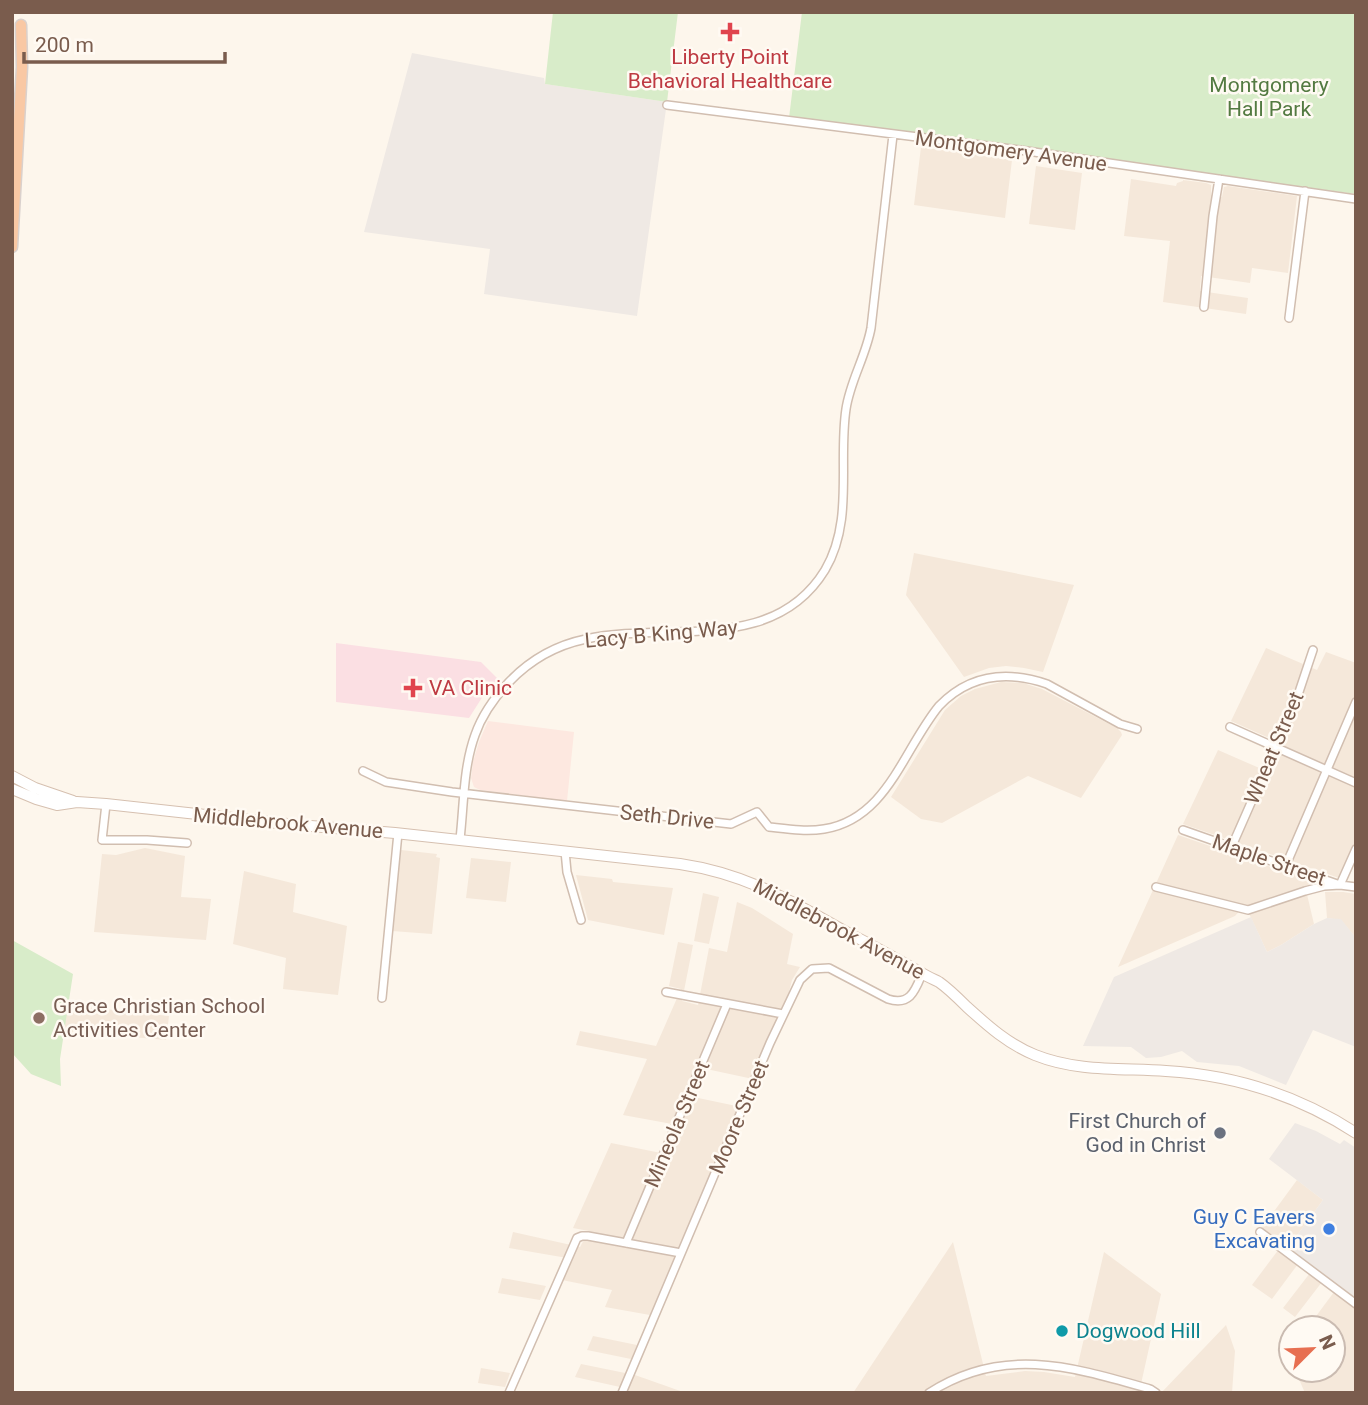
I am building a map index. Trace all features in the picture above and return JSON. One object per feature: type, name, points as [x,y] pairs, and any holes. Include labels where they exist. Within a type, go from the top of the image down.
[{"type":"highway","points":[[12,110],[22,12]]},
{"type":"highway","points":[[12,247],[22,67],[21,24]]},
{"type":"main road","name":"Middlebrook Avenue","points":[[12,776],[35,788],[76,802]]},
{"type":"main road","name":"Middlebrook Avenue","points":[[12,789],[57,804],[106,804],[460,839],[694,866],[736,877],[788,899],[947,988],[986,1025],[1005,1039],[1040,1057],[1080,1067],[1178,1072],[1241,1083],[1309,1106],[1356,1133]]},
{"type":"street","name":"Montgomery Avenue","points":[[667,105],[1027,151],[1356,198]]},
{"type":"street","name":"Lacy B King Way","points":[[460,839],[471,745],[486,709],[511,679],[538,658],[565,645],[589,638],[736,628],[762,622],[800,599],[825,570],[841,527],[846,407],[871,328],[893,135]]},
{"type":"street","points":[[1204,307],[1219,179]]},
{"type":"street","points":[[1289,318],[1305,191]]},
{"type":"street","name":"Wheat Street","points":[[1232,846],[1297,698],[1313,650]]},
{"type":"street","name":"Seth Drive","points":[[363,771],[386,782],[464,794],[732,824],[757,812],[769,827],[822,830],[851,820],[871,807],[884,793],[939,706],[963,687],[985,679],[1012,676],[1035,680],[1120,724],[1137,729]]},
{"type":"street","points":[[1286,865],[1356,702]]},
{"type":"street","points":[[1230,727],[1356,783]]},
{"type":"street","points":[[106,804],[102,841],[187,843]]},
{"type":"street","name":"Maple Street","points":[[1183,830],[1340,885],[1356,887]]},
{"type":"street","points":[[382,998],[398,833]]},
{"type":"street","points":[[1156,887],[1248,910],[1305,891],[1340,885],[1356,849]]},
{"type":"street","points":[[565,851],[567,872],[581,920]]},
{"type":"street","name":"Moore Street","points":[[622,1393],[783,1014],[800,980],[813,969],[832,968],[895,1001],[907,999],[913,994],[922,974]]},
{"type":"street","points":[[666,992],[783,1014]]},
{"type":"street","name":"Mineola Street","points":[[626,1243],[727,1004]]},
{"type":"street","points":[[1260,1232],[1356,1304]]},
{"type":"street","points":[[509,1393],[575,1240],[582,1236],[681,1253]]},
{"type":"street","points":[[929,1393],[978,1371],[1008,1365],[1033,1364],[1107,1377],[1156,1393]]},
{"type":"shaded area","points":[[412,53],[544,78],[545,84],[667,102],[637,316],[484,294],[490,249],[364,232]]},
{"type":"shaded area","points":[[921,147],[1012,160],[1005,218],[914,205]]},
{"type":"shaded area","points":[[1036,166],[1082,173],[1075,230],[1029,224]]},
{"type":"shaded area","points":[[1131,179],[1176,186],[1183,180],[1206,183],[1211,185],[1211,195],[1222,197],[1224,187],[1228,186],[1297,196],[1288,273],[1252,268],[1250,283],[1201,276],[1200,291],[1248,298],[1246,314],[1163,302],[1170,241],[1124,236]]},
{"type":"shaded area","points":[[914,553],[1074,585],[1043,672],[1006,666],[989,668],[964,677],[906,595]]},
{"type":"shaded area","name":"VA Clinic","points":[[336,643],[481,662],[498,679],[469,718],[336,702]]},
{"type":"shaded area","points":[[1266,648],[1317,670],[1326,652],[1356,663],[1356,840],[1339,878],[1183,824],[1218,750],[1273,774],[1285,745],[1231,721]]},
{"type":"shaded area","points":[[1001,682],[1023,683],[1042,689],[1121,732],[1122,735],[1081,798],[1028,776],[942,823],[921,819],[891,797],[945,710],[961,696],[975,689]]},
{"type":"shaded area","points":[[488,721],[574,732],[567,801],[474,787],[471,778],[473,762]]},
{"type":"shaded area","points":[[1178,835],[1315,882],[1305,886],[1314,924],[1267,952],[1245,905],[1235,916],[1118,967]]},
{"type":"shaded area","points":[[145,848],[185,856],[181,897],[211,899],[206,940],[94,932],[102,854],[116,855]]},
{"type":"shaded area","points":[[401,850],[437,854],[436,857],[440,858],[432,934],[392,931]]},
{"type":"shaded area","points":[[471,858],[511,862],[506,902],[466,898]]},
{"type":"shaded area","points":[[244,871],[296,884],[293,912],[347,926],[338,995],[283,989],[286,958],[233,944]]},
{"type":"shaded area","points":[[576,875],[673,888],[664,935],[588,920]]},
{"type":"shaded area","points":[[1325,892],[1356,894],[1356,938],[1341,920],[1327,918]]},
{"type":"shaded area","points":[[703,893],[719,897],[709,944],[694,941]]},
{"type":"shaded area","points":[[737,902],[752,908],[793,934],[787,964],[800,967],[792,980],[787,1000],[753,1079],[697,1067],[684,1095],[741,1107],[650,1315],[605,1307],[612,1290],[562,1280],[573,1259],[509,1248],[513,1232],[580,1247],[589,1231],[573,1228],[611,1143],[671,1155],[683,1126],[623,1115],[647,1059],[576,1045],[580,1031],[656,1046],[681,989],[669,986],[678,942],[693,945],[682,1001],[698,1005],[709,948],[727,952]]},
{"type":"shaded area","points":[[1251,917],[1267,952],[1327,918],[1341,919],[1356,938],[1356,1047],[1313,1030],[1286,1085],[1239,1066],[1197,1062],[1182,1051],[1146,1058],[1131,1047],[1083,1046],[1114,977]]},
{"type":"shaded area","points":[[67,1005],[169,1016],[166,1040],[63,1031]]},
{"type":"shaded area","name":"Guy C Eavers Excavating","points":[[1295,1123],[1340,1144],[1344,1140],[1356,1148],[1356,1300],[1287,1249],[1323,1200],[1269,1159]]},
{"type":"shaded area","points":[[1297,1180],[1323,1200],[1284,1253],[1298,1264],[1272,1299],[1252,1285],[1282,1245],[1261,1229]]},
{"type":"shaded area","points":[[953,1242],[986,1376],[1025,1371],[1075,1377],[1104,1252],[1161,1294],[1139,1393],[853,1393]]},
{"type":"shaded area","points":[[1310,1273],[1322,1282],[1297,1314],[1291,1314],[1283,1308]]},
{"type":"shaded area","points":[[502,1278],[546,1286],[540,1300],[498,1293]]},
{"type":"shaded area","points":[[1334,1292],[1356,1308],[1356,1393],[1305,1393],[1301,1384],[1347,1384],[1347,1314],[1318,1314]]},
{"type":"shaded area","points":[[1226,1325],[1235,1351],[1232,1393],[1161,1393]]},
{"type":"shaded area","points":[[593,1336],[637,1345],[631,1359],[587,1350]]},
{"type":"shaded area","points":[[581,1364],[635,1375],[686,1393],[628,1393],[629,1389],[575,1377]]},
{"type":"shaded area","points":[[481,1368],[510,1373],[505,1387],[478,1383]]},
{"type":"green space","points":[[553,12],[678,12],[667,102],[545,84]]},
{"type":"green space","name":"Montgomery Hall Park","points":[[802,12],[1356,12],[1356,194],[789,118]]},
{"type":"green space","name":"Grace Christian School Activities Center","points":[[12,940],[73,974],[60,1059],[61,1086],[31,1074],[12,1053]]},
{"type":"place","name":"Liberty Point Behavioral Healthcare","points":[[730,32]]},
{"type":"place","name":"VA Clinic","points":[[413,688]]},
{"type":"place","name":"Grace Christian School Activities Center","points":[[39,1018]]},
{"type":"place","name":"First Church of God in Christ","points":[[1220,1133]]},
{"type":"place","name":"Guy C Eavers Excavating","points":[[1329,1229]]},
{"type":"place","name":"Dogwood Hill","points":[[1062,1331]]}]
